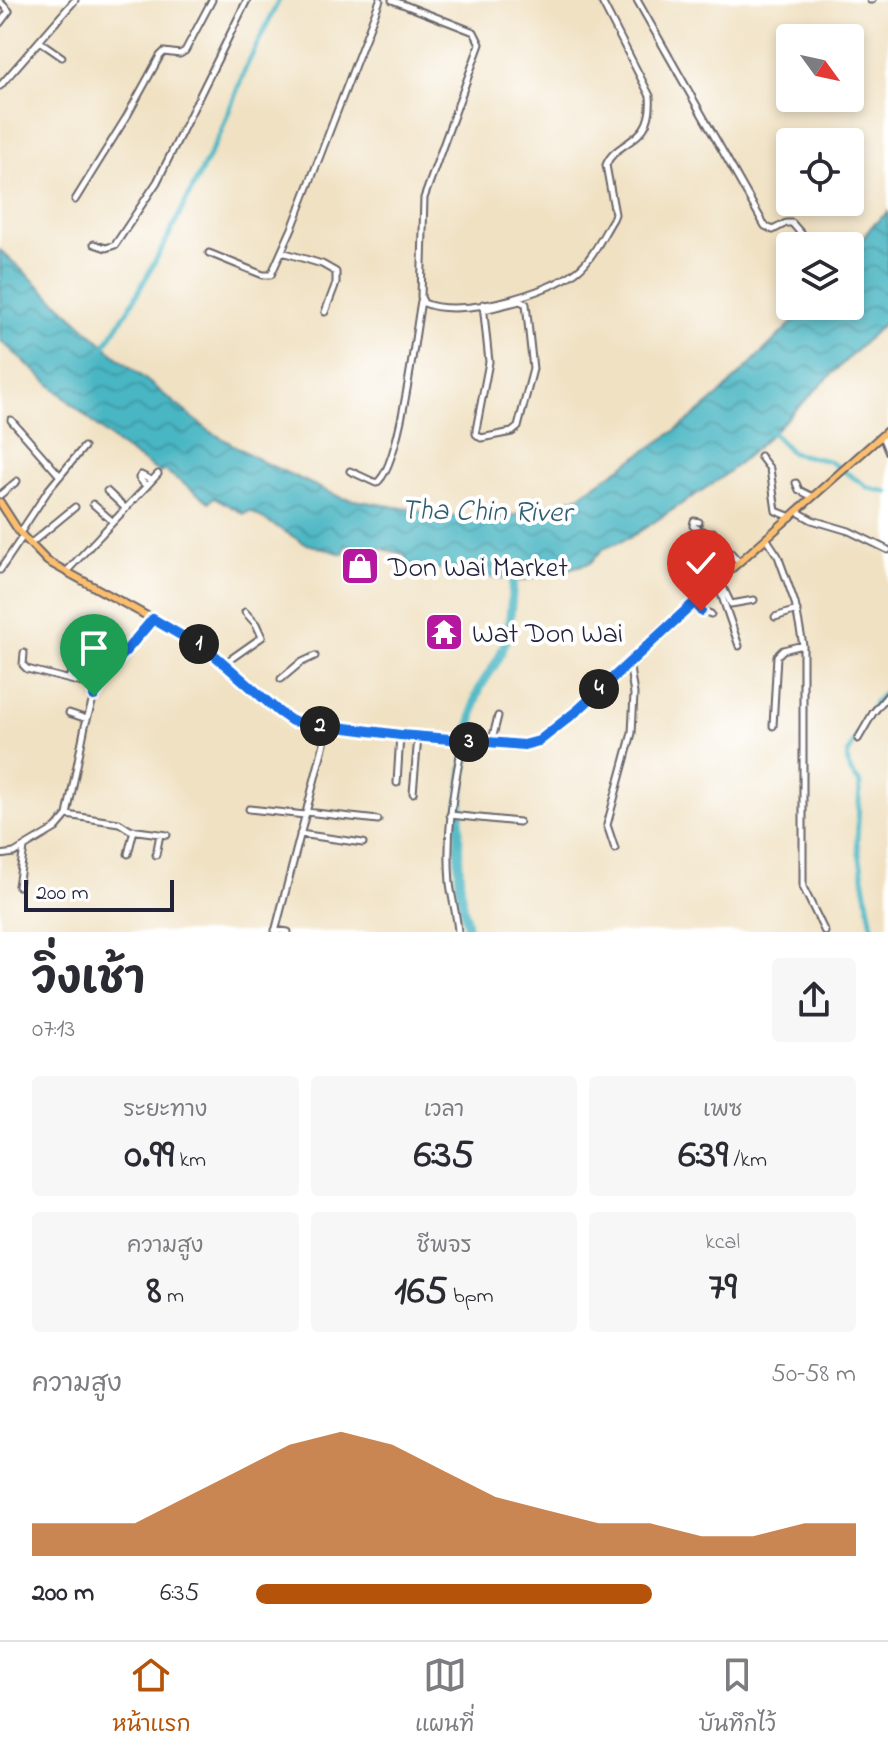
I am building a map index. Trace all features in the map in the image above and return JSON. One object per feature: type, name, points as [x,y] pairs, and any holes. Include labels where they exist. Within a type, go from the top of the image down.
[{"type":"main road","points":[[0,502],[22,534],[47,561],[200,645],[287,718],[328,728],[524,745],[539,741],[578,710],[677,617],[888,430]]},
{"type":"street","points":[[0,86],[75,0]]},
{"type":"street","points":[[75,200],[160,56],[185,51],[212,0]]},
{"type":"street","points":[[94,244],[106,248],[115,245],[157,182],[247,0]]},
{"type":"street","points":[[209,253],[268,276],[282,252],[380,0]]},
{"type":"street","points":[[350,471],[376,483],[385,474],[402,415],[421,300],[424,198],[480,44],[474,32],[392,0]]},
{"type":"street","points":[[483,307],[530,294],[578,270],[588,260],[615,214],[606,165],[612,154],[634,141],[647,121],[651,106],[650,96],[601,0]]},
{"type":"street","points":[[637,0],[765,226],[773,230],[792,223],[800,232]]},
{"type":"street","points":[[0,2],[9,11],[0,23]]},
{"type":"street","points":[[39,41],[62,57]]},
{"type":"street","points":[[282,252],[322,264],[336,272],[336,283],[325,312]]},
{"type":"street","points":[[421,300],[430,306],[444,308],[483,307],[520,301],[526,304],[533,369],[518,427],[512,432],[481,438],[476,430],[489,362],[483,307]]},
{"type":"street","points":[[11,420],[60,476]]},
{"type":"street","points":[[882,436],[888,451]]},
{"type":"street","points":[[0,570],[60,476],[84,447]]},
{"type":"street","points":[[760,456],[770,469],[776,511],[849,531],[888,550]]},
{"type":"street","points":[[66,573],[158,474]]},
{"type":"street","points":[[0,495],[17,481]]},
{"type":"street","points":[[796,483],[799,490],[814,498]]},
{"type":"street","points":[[107,491],[125,508]]},
{"type":"street","points":[[93,504],[112,521]]},
{"type":"street","points":[[30,544],[75,507]]},
{"type":"street","points":[[700,528],[714,550],[739,646]]},
{"type":"street","points":[[713,532],[717,541],[714,550]]},
{"type":"street","points":[[766,538],[778,556],[797,610],[803,645],[802,880],[806,898],[825,932]]},
{"type":"street","points":[[684,541],[686,550],[695,556],[714,550]]},
{"type":"street","points":[[731,553],[739,562]]},
{"type":"street","points":[[689,579],[699,598],[698,609],[711,614]]},
{"type":"street","points":[[721,579],[731,604],[754,600]]},
{"type":"street","points":[[775,617],[797,610]]},
{"type":"street","points":[[225,663],[262,637],[245,612]]},
{"type":"street","points":[[0,855],[8,855],[56,828],[67,815],[87,719],[99,687],[153,619]]},
{"type":"street","points":[[773,726],[777,656],[783,650],[803,645]]},
{"type":"street","points":[[101,647],[121,656]]},
{"type":"street","points":[[24,653],[23,665],[27,669],[99,687]]},
{"type":"street","points":[[281,679],[300,663],[315,656]]},
{"type":"street","points":[[69,679],[73,666],[79,662],[95,663],[109,671]]},
{"type":"street","points":[[615,849],[607,825],[632,733],[634,694],[629,662]]},
{"type":"street","points":[[858,739],[888,695]]},
{"type":"street","points":[[69,713],[87,719]]},
{"type":"street","points":[[491,744],[498,716]]},
{"type":"street","points":[[288,932],[275,931],[328,728]]},
{"type":"street","points":[[397,783],[400,735]]},
{"type":"street","points":[[413,793],[418,737]]},
{"type":"street","points":[[458,932],[451,886],[468,741]]},
{"type":"street","points":[[249,809],[378,820]]},
{"type":"street","points":[[67,815],[164,834],[156,855]]},
{"type":"street","points":[[457,815],[519,822]]},
{"type":"street","points":[[128,854],[134,830]]},
{"type":"street","points":[[300,834],[363,843]]},
{"type":"street","points":[[18,886],[24,847]]},
{"type":"water","points":[[888,212],[888,319],[761,444],[721,478],[631,537],[603,549],[590,563],[520,581],[407,564],[405,554],[365,545],[363,549],[346,545],[343,554],[304,543],[250,511],[244,514],[214,497],[209,502],[164,470],[160,473],[116,443],[0,340],[0,250],[115,355],[208,430],[263,462],[342,498],[469,519],[515,515],[577,497],[682,426],[718,396],[795,320],[864,320],[864,238]]},
{"type":"waterway","points":[[101,351],[130,307],[164,245],[220,134],[246,67],[279,0]]},
{"type":"waterway","points":[[770,430],[792,453],[829,461],[869,488],[888,492]]},
{"type":"waterway","points":[[468,932],[459,861],[464,769],[477,694],[506,639],[514,570]]},
{"type":"waterway","points":[[873,932],[857,842],[860,783],[850,770],[848,754],[875,702],[888,688]]},
{"type":"place","name":"Don Wai Market","points":[[360,566]]},
{"type":"place","name":"Wat Don Wai","points":[[444,632]]},
{"type":"route","points":[[94,696],[112,667],[153,619],[213,654],[292,721],[328,728],[524,745],[539,741],[578,710],[696,601],[701,611]]},
{"type":"water label","name":"Tha Chin River","points":[[486,510]]}]
